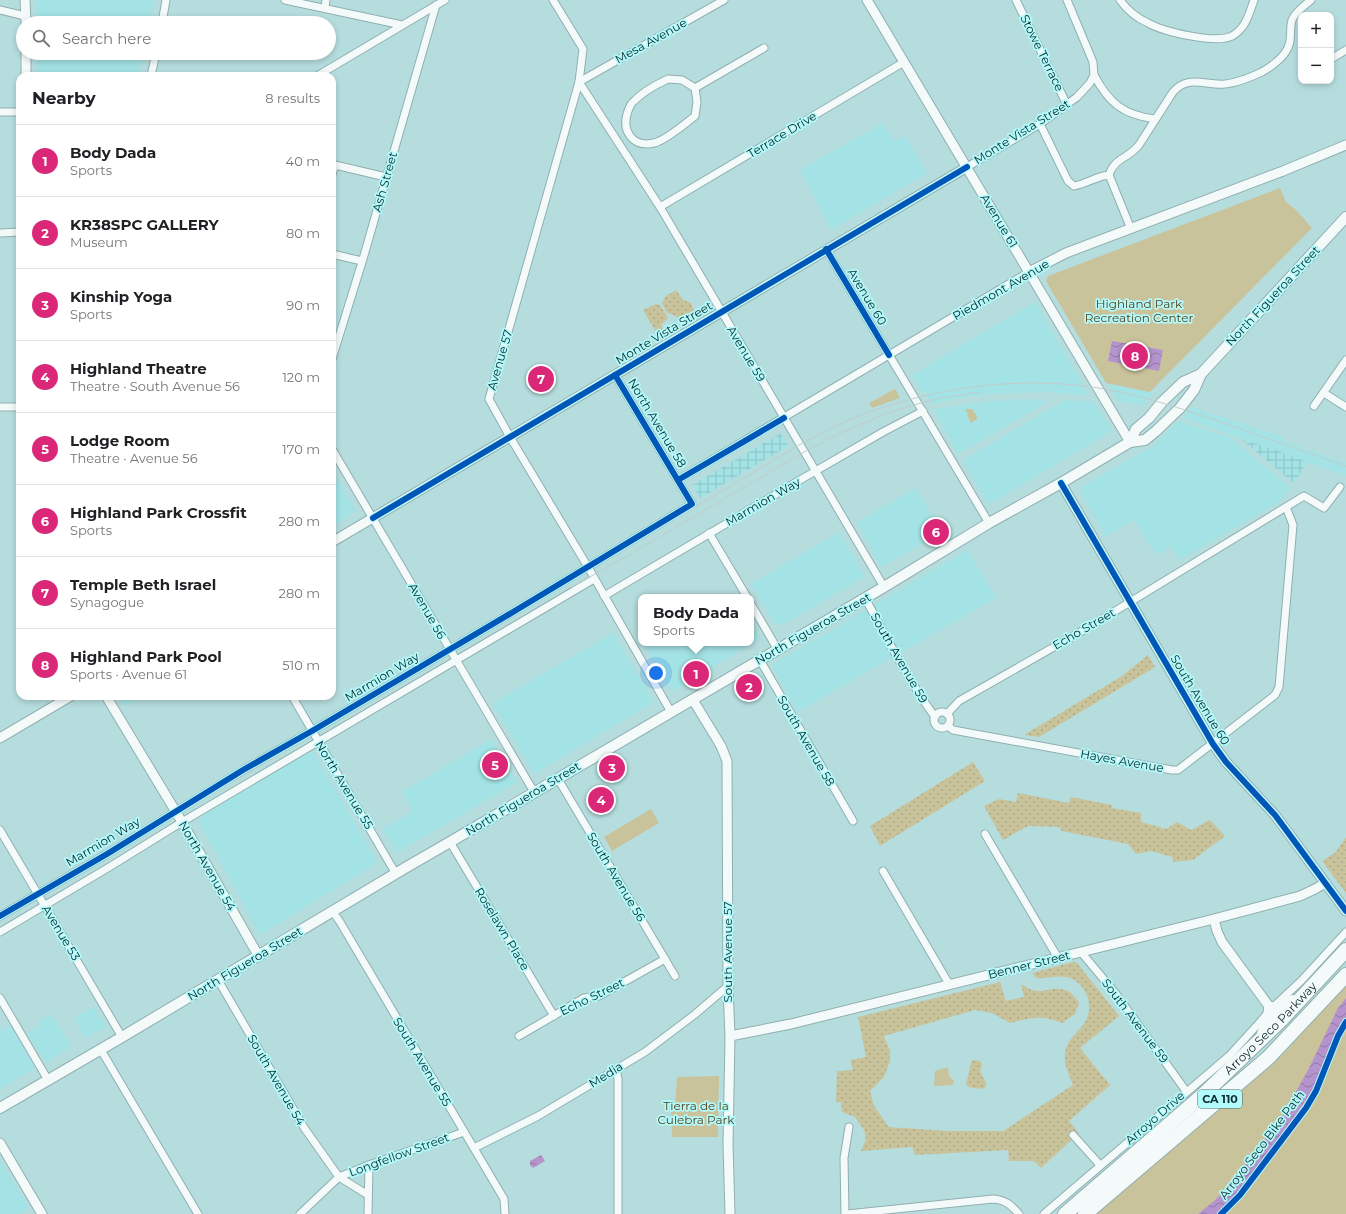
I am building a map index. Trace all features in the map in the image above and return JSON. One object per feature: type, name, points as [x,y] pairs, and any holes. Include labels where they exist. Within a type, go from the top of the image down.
[{"type":"highway","name":"Arroyo Seco Parkway","points":[[1065,1214],[1204,1096],[1304,996],[1346,950]]},
{"type":"highway","name":"Arroyo Seco Parkway","points":[[1085,1214],[1269,1057],[1346,975]]},
{"type":"highway","points":[[1263,1038],[1270,1020],[1271,1009],[1281,1010],[1304,996]]},
{"type":"main road","name":"North Figueroa Street","points":[[0,1108],[101,1050],[258,955],[534,792],[778,650],[989,523],[1130,442],[1145,440],[1167,421],[1194,390],[1201,374],[1346,217]]},
{"type":"main road","name":"North Figueroa Street","points":[[1130,442],[1136,429],[1149,418],[1162,402],[1183,382],[1201,374]]},
{"type":"street","points":[[25,0],[26,16]]},
{"type":"street","points":[[163,16],[166,0]]},
{"type":"street","points":[[285,0],[402,25]]},
{"type":"street","points":[[325,8],[326,0]]},
{"type":"street","points":[[324,72],[445,0]]},
{"type":"street","name":"Avenue 57","points":[[553,0],[583,48],[579,82],[489,399],[671,712]]},
{"type":"street","name":"Mesa Avenue","points":[[579,82],[724,0]]},
{"type":"street","name":"Avenue 61","points":[[867,0],[1130,442]]},
{"type":"street","name":"Stowe Terrace","points":[[1016,0],[1067,105]]},
{"type":"street","points":[[1067,0],[1093,62],[1094,75],[1105,94],[1122,109],[1132,114],[1155,119]]},
{"type":"street","points":[[1120,0],[1128,10],[1148,24],[1176,32],[1219,39],[1231,36],[1239,31],[1247,20],[1254,0]]},
{"type":"street","points":[[1131,229],[1109,175],[1116,162],[1134,151],[1173,92],[1183,83],[1195,82],[1222,85],[1236,82],[1263,71],[1277,62],[1288,49],[1291,27],[1295,15],[1311,0]]},
{"type":"street","name":"Ash Street","points":[[336,346],[436,5]]},
{"type":"street","points":[[0,10],[17,16]]},
{"type":"street","points":[[694,88],[764,48]]},
{"type":"street","points":[[1334,57],[1346,50]]},
{"type":"street","points":[[26,60],[26,72]]},
{"type":"street","points":[[153,72],[155,60]]},
{"type":"street","name":"Terrace Drive","points":[[660,207],[904,62]]},
{"type":"street","name":"Monte Vista Street","points":[[336,540],[1040,124],[1077,97],[1094,75]]},
{"type":"street","points":[[668,78],[682,80],[694,88],[697,102],[695,116],[675,131],[654,143],[638,143],[629,136],[625,120],[631,104],[651,87],[668,78]]},
{"type":"street","name":"Avenue 59","points":[[579,82],[660,207],[884,587]]},
{"type":"street","points":[[0,112],[16,112]]},
{"type":"street","points":[[1040,124],[1068,181],[1074,186],[1109,175]]},
{"type":"street","points":[[618,142],[629,136]]},
{"type":"street","name":"Piedmont Avenue","points":[[678,480],[1029,272],[1066,253],[1282,171],[1346,145]]},
{"type":"street","points":[[336,165],[386,177]]},
{"type":"street","points":[[0,233],[16,232]]},
{"type":"street","name":"Avenue 60","points":[[826,249],[989,523]]},
{"type":"street","points":[[336,255],[362,261]]},
{"type":"street","points":[[1314,406],[1346,360]]},
{"type":"street","name":"North Avenue 58","points":[[615,375],[692,504]]},
{"type":"street","points":[[1324,393],[1346,406]]},
{"type":"street","points":[[0,407],[16,407]]},
{"type":"street","name":"Marmion Way","points":[[604,596],[815,471],[923,411]]},
{"type":"street","name":"Avenue 56","points":[[336,456],[534,792]]},
{"type":"street","name":"South Avenue 60","points":[[1061,483],[1213,744],[1226,762],[1275,815],[1346,911]]},
{"type":"street","name":"Echo Street","points":[[947,714],[959,701],[1089,627],[1304,496],[1324,508],[1340,487]]},
{"type":"street","name":"Marmion Way","points":[[0,916],[37,893],[107,854],[243,770],[312,732],[692,504]]},
{"type":"street","name":"Hayes Avenue","points":[[948,726],[953,730],[1178,770],[1275,695],[1279,687],[1293,525],[1286,507]]},
{"type":"street","points":[[709,533],[745,594]]},
{"type":"street","name":"Marmion Way","points":[[0,932],[182,822],[594,579]]},
{"type":"street","name":"South Avenue 59","points":[[865,598],[898,658],[935,717]]},
{"type":"street","points":[[754,609],[778,650]]},
{"type":"street","name":"South Avenue 58","points":[[760,660],[853,821]]},
{"type":"street","points":[[0,738],[64,700]]},
{"type":"street","name":"North Avenue 54","points":[[108,700],[182,822],[258,955]]},
{"type":"street","name":"North Avenue 55","points":[[294,700],[396,874]]},
{"type":"street","name":"South Avenue 57","points":[[693,700],[721,746],[727,760],[728,986],[730,1036],[728,1144],[730,1214]]},
{"type":"street","points":[[940,712],[947,714],[950,718],[948,726],[943,728],[937,727],[934,722],[935,717],[940,712]]},
{"type":"street","name":"South Avenue 56","points":[[558,778],[675,976]]},
{"type":"street","name":"Avenue 53","points":[[0,830],[122,1037]]},
{"type":"street","points":[[985,834],[1058,958]]},
{"type":"street","name":"Roselawn Place","points":[[450,842],[554,1016]]},
{"type":"street","points":[[883,872],[949,984]]},
{"type":"street","name":"Benner Street","points":[[730,1036],[791,1024],[1214,919],[1300,896],[1315,890],[1325,883]]},
{"type":"street","name":"South Avenue 55","points":[[333,912],[504,1199],[505,1214]]},
{"type":"street","points":[[1214,919],[1222,942],[1271,1009]]},
{"type":"street","name":"Arroyo Drive","points":[[1044,1214],[1186,1091],[1229,1056],[1271,1009],[1301,981],[1346,932]]},
{"type":"street","name":"South Avenue 59","points":[[1081,952],[1116,994],[1186,1091]]},
{"type":"street","name":"Echo Street","points":[[519,1036],[584,998],[599,996],[665,959]]},
{"type":"street","name":"South Avenue 54","points":[[218,980],[305,1129],[339,1177]]},
{"type":"street","name":"Media","points":[[474,1148],[538,1116],[662,1040],[728,986]]},
{"type":"street","points":[[0,998],[48,1080]]},
{"type":"street","points":[[101,1050],[198,1214]]},
{"type":"street","points":[[616,1069],[618,1086],[618,1214]]},
{"type":"street","points":[[849,1127],[844,1158],[846,1214],[993,1199],[1001,1200],[1009,1204],[1019,1214]]},
{"type":"street","name":"Longfellow Street","points":[[300,1214],[339,1177],[464,1132]]},
{"type":"street","points":[[1073,1135],[1100,1166]]},
{"type":"street","points":[[0,1143],[42,1214]]},
{"type":"street","points":[[368,1214],[369,1165]]},
{"type":"street","points":[[339,1177],[368,1195]]},
{"type":"shaded area","points":[[36,0],[154,0],[151,16],[37,16]]},
{"type":"shaded area","points":[[37,60],[142,60],[140,72],[36,72]]},
{"type":"shaded area","points":[[883,123],[894,141],[905,136],[927,173],[831,230],[800,170]]},
{"type":"shaded area","points":[[1035,302],[1080,380],[1087,395],[1050,392],[990,394],[959,398],[932,404],[925,392],[922,392],[912,375]]},
{"type":"shaded area","points":[[1112,384],[1150,392],[1152,394],[1142,406],[1118,401],[1111,387]]},
{"type":"shaded area","points":[[1025,399],[1049,401],[958,454],[934,409],[992,401]]},
{"type":"shaded area","points":[[1065,400],[1094,402],[1112,431],[988,505],[963,460]]},
{"type":"shaded area","points":[[1191,407],[1284,437],[1283,441],[1346,463],[1346,476],[1183,418]]},
{"type":"shaded area","points":[[1177,421],[1231,438],[1291,488],[1280,501],[1180,560],[1171,547],[1156,555],[1134,520],[1103,538],[1104,532],[1081,493],[1083,486],[1155,445]]},
{"type":"shaded area","points":[[781,433],[788,446],[700,498],[692,485]]},
{"type":"shaded area","points":[[1241,439],[1278,451],[1307,462],[1294,483]]},
{"type":"shaded area","points":[[336,478],[356,511],[336,524]]},
{"type":"shaded area","points":[[916,488],[942,532],[881,567],[857,522]]},
{"type":"shaded area","points":[[839,532],[865,577],[782,625],[774,623],[751,584]]},
{"type":"shaded area","points":[[967,550],[996,598],[797,712],[772,665]]},
{"type":"shaded area","points":[[754,629],[760,639],[754,643]]},
{"type":"shaded area","points":[[613,633],[654,702],[534,774],[493,703]]},
{"type":"shaded area","points":[[645,646],[748,646],[672,692]]},
{"type":"shaded area","points":[[120,700],[135,700],[124,706]]},
{"type":"shaded area","points":[[491,739],[517,782],[397,853],[382,829],[413,811],[402,792]]},
{"type":"shaded area","points":[[308,752],[314,753],[376,860],[374,865],[260,935],[199,822],[202,816]]},
{"type":"shaded area","points":[[93,1007],[106,1027],[85,1038],[74,1018]]},
{"type":"shaded area","points":[[52,1014],[71,1046],[46,1063],[27,1034],[40,1026],[38,1021]]},
{"type":"shaded area","points":[[10,1025],[35,1068],[0,1089],[0,1031]]},
{"type":"shaded area","points":[[0,1160],[29,1208],[19,1214],[0,1214]]},
{"type":"green space","name":"Highland Park Recreation Center","points":[[1280,188],[1286,202],[1297,211],[1312,228],[1150,392],[1106,383],[1046,281],[1048,276]]},
{"type":"green space","points":[[676,290],[683,300],[691,303],[695,313],[682,321],[676,316],[667,313],[662,303],[666,296]]},
{"type":"green space","points":[[656,304],[660,305],[668,318],[661,325],[664,331],[658,335],[643,310]]},
{"type":"green space","points":[[895,389],[900,398],[872,408],[869,403]]},
{"type":"green space","points":[[965,409],[972,409],[978,418],[971,423]]},
{"type":"green space","points":[[1148,655],[1155,667],[1039,737],[1024,735],[1122,676]]},
{"type":"green space","points":[[973,762],[985,781],[880,846],[870,826]]},
{"type":"green space","points":[[1018,793],[1069,803],[1071,797],[1112,805],[1112,808],[1141,813],[1141,822],[1166,829],[1177,822],[1191,830],[1210,820],[1225,836],[1193,860],[1173,862],[1172,857],[1151,851],[1136,854],[1128,844],[1062,831],[1059,827],[1028,826],[1003,840],[984,806],[999,799],[1016,802]]},
{"type":"green space","points":[[651,809],[659,823],[612,851],[604,837]]},
{"type":"green space","points":[[1346,837],[1346,893],[1322,861],[1335,853]]},
{"type":"green space","points":[[1073,962],[1077,963],[1119,1016],[1080,1048],[1110,1085],[1069,1121],[1079,1133],[1041,1168],[1034,1161],[1009,1161],[1008,1150],[915,1155],[912,1147],[861,1151],[866,1139],[864,1130],[855,1117],[842,1112],[841,1102],[836,1102],[837,1071],[853,1070],[850,1060],[866,1057],[858,1017],[1000,982],[1006,1001],[1024,997],[1021,985],[1035,991],[1061,989],[1068,991],[1079,1002],[1075,1014],[1062,1023],[1048,1018],[1030,1018],[1010,1023],[992,1013],[975,1010],[884,1036],[890,1051],[890,1061],[884,1077],[870,1091],[874,1106],[889,1127],[947,1131],[1003,1131],[1073,1085],[1065,1063],[1065,1055],[1070,1040],[1085,1022],[1088,1015],[1089,1002],[1087,995],[1079,984],[1067,977],[1059,976],[1036,978],[1032,973]]},
{"type":"green space","points":[[1346,985],[1346,1214],[1094,1214],[1287,1050]]},
{"type":"green space","points":[[972,1060],[980,1061],[982,1065],[980,1071],[986,1083],[985,1088],[968,1087],[966,1084]]},
{"type":"green space","points":[[948,1067],[949,1076],[954,1081],[953,1085],[934,1086],[935,1071]]},
{"type":"green space","name":"Tierra de la Culebra Park","points":[[719,1076],[718,1137],[672,1137],[671,1107],[675,1107],[677,1077]]},
{"type":"water","points":[[1112,341],[1163,350],[1159,371],[1108,361]]},
{"type":"water","points":[[1346,998],[1346,1019],[1331,1047],[1316,1084],[1287,1129],[1244,1187],[1218,1214],[1198,1214],[1227,1188],[1281,1119],[1309,1068],[1338,1008]]},
{"type":"water","points":[[541,1155],[545,1161],[533,1168],[530,1165],[530,1161]]},
{"type":"tram line","points":[[0,920],[799,445],[841,423],[858,416],[897,403],[960,389],[1024,383],[1089,387],[1120,392],[1167,404],[1346,466]]},
{"type":"tram line","points":[[572,587],[834,436],[887,413],[935,399],[980,392]]},
{"type":"cycle path","points":[[373,518],[967,167]]},
{"type":"cycle path","points":[[826,249],[889,355]]},
{"type":"cycle path","points":[[0,916],[107,854],[243,770],[312,731],[518,609],[692,504],[615,375]]},
{"type":"cycle path","points":[[678,480],[784,418]]},
{"type":"cycle path","points":[[1061,483],[1213,744],[1226,762],[1275,815],[1346,911]]},
{"type":"cycle path","name":"Arroyo Seco Bike Path","points":[[1221,1214],[1240,1195],[1306,1108],[1316,1091],[1338,1036],[1346,1022]]},
{"type":"place","name":"Highland Park Pool","points":[[1135,356]]},
{"type":"place","name":"Temple Beth Israel","points":[[541,379]]},
{"type":"place","name":"Highland Park Crossfit","points":[[936,532]]},
{"type":"place","name":"Body Dada","points":[[696,674]]},
{"type":"place","name":"KR38SPC GALLERY","points":[[749,687]]},
{"type":"place","name":"Lodge Room","points":[[495,765]]},
{"type":"place","name":"Kinship Yoga","points":[[612,768]]},
{"type":"place","name":"Highland Theatre","points":[[601,800]]}]
